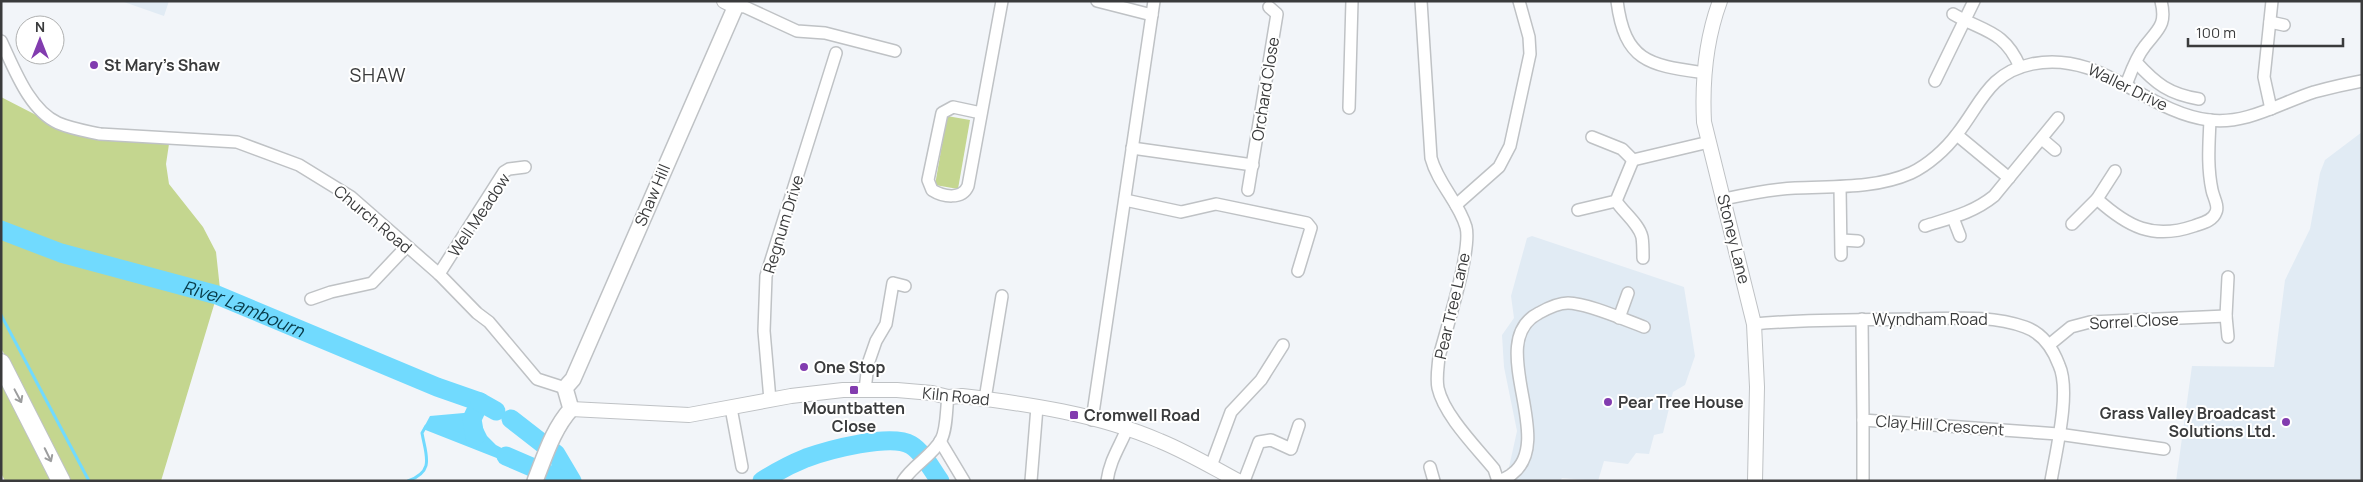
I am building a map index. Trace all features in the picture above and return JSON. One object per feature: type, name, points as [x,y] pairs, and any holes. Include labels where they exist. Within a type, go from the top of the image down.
[{"type":"highway","points":[[1,363],[61,481]]},
{"type":"main road","name":"Shaw Hill","points":[[565,388],[574,379],[732,3]]},
{"type":"main road","points":[[535,481],[552,437],[562,418],[571,409],[565,388]]},
{"type":"street","points":[[981,113],[953,107],[942,114],[928,180],[932,190],[936,193],[957,196],[966,192],[981,113],[1002,1]]},
{"type":"street","points":[[1097,1],[1152,15]]},
{"type":"street","points":[[1092,420],[1154,1]]},
{"type":"street","points":[[1350,108],[1352,1]]},
{"type":"street","name":"Pear Tree Lane","points":[[1422,1],[1432,158],[1441,183],[1456,205],[1466,228],[1467,240],[1440,357],[1437,380],[1444,404],[1494,468],[1498,481]]},
{"type":"street","points":[[1456,205],[1500,167],[1510,146],[1530,54],[1529,37],[1519,1]]},
{"type":"street","points":[[1617,1],[1624,36],[1634,52],[1646,60],[1670,68],[1705,73]]},
{"type":"street","name":"Stoney Lane","points":[[1720,1],[1705,73],[1704,122],[1754,324],[1757,386],[1755,481]]},
{"type":"street","points":[[1935,81],[1974,1]]},
{"type":"street","points":[[2126,85],[2144,46],[2160,28],[2163,14],[2161,1]]},
{"type":"street","points":[[2271,109],[2264,77],[2272,1]]},
{"type":"street","points":[[732,3],[797,31],[825,33],[895,52]]},
{"type":"street","name":"Orchard Close","points":[[1248,190],[1278,9]]},
{"type":"street","points":[[1952,14],[2002,39],[2010,46],[2020,68]]},
{"type":"street","points":[[2270,22],[2284,25]]},
{"type":"street","name":"Church Road","points":[[1,41],[31,98],[56,122],[78,130],[100,134],[236,142],[299,165],[343,192],[439,274],[477,313],[489,322],[537,379],[565,388]]},
{"type":"street","name":"Regnum Drive","points":[[770,400],[764,331],[766,276],[836,53]]},
{"type":"street","name":"Waller Drive","points":[[1724,199],[1775,190],[1840,187],[1874,183],[1911,173],[1941,151],[1957,135],[1980,98],[1992,85],[2020,68],[2048,62],[2083,65],[2179,111],[2210,120],[2227,121],[2271,109],[2313,92],[2362,81]]},
{"type":"street","points":[[2136,62],[2154,82],[2182,96],[2199,99]]},
{"type":"street","points":[[1925,226],[1953,218],[1982,206],[1994,196],[2058,118]]},
{"type":"street","points":[[2096,199],[2110,211],[2130,223],[2151,232],[2185,229],[2209,220],[2216,213],[2217,208],[2212,190],[2207,156],[2210,120]]},
{"type":"street","points":[[1957,135],[2009,178]]},
{"type":"street","points":[[1592,137],[1622,149],[1633,160]]},
{"type":"street","points":[[2042,139],[2056,150]]},
{"type":"street","points":[[1633,160],[1709,142]]},
{"type":"street","points":[[1132,148],[1253,165]]},
{"type":"street","points":[[1616,200],[1633,160]]},
{"type":"street","name":"Well Meadow","points":[[439,274],[504,172],[509,169],[525,167]]},
{"type":"street","points":[[2072,224],[2096,199],[2115,171]]},
{"type":"street","points":[[1840,187],[1841,255]]},
{"type":"street","points":[[1125,200],[1181,212],[1216,204],[1307,223],[1311,228],[1298,271]]},
{"type":"street","points":[[1578,210],[1616,200]]},
{"type":"street","points":[[1616,200],[1624,213],[1639,230],[1642,237],[1643,258]]},
{"type":"street","points":[[1953,218],[1960,236]]},
{"type":"street","points":[[1842,240],[1858,240]]},
{"type":"street","points":[[312,299],[331,292],[372,284],[406,247]]},
{"type":"street","points":[[2228,277],[2226,316],[2228,336]]},
{"type":"street","points":[[865,390],[868,364],[876,341],[892,326],[893,283],[905,286]]},
{"type":"street","points":[[1619,318],[1628,293]]},
{"type":"street","points":[[985,399],[1002,296]]},
{"type":"street","points":[[1498,481],[1513,474],[1525,456],[1529,440],[1518,358],[1520,333],[1533,316],[1550,307],[1568,303],[1644,327]]},
{"type":"street","name":"Sorrel Close","points":[[2049,345],[2071,327],[2090,322],[2226,316]]},
{"type":"street","name":"Wyndham Road","points":[[1754,324],[1824,319],[1962,318],[1997,320],[2027,327],[2041,336],[2049,345],[2060,366],[2064,382],[2064,400],[2051,481]]},
{"type":"street","name":"Clay Hill Crescent","points":[[1862,319],[1863,420],[2058,434],[2164,449]]},
{"type":"street","points":[[1211,466],[1231,412],[1260,380],[1283,345]]},
{"type":"street","name":"Kiln Road","points":[[571,409],[689,415],[825,392],[865,390],[924,392],[948,397],[962,396],[1037,407],[1126,429],[1166,444],[1238,481]]},
{"type":"street","points":[[903,481],[917,464],[938,444],[944,429],[948,397]]},
{"type":"street","points":[[1031,481],[1037,407]]},
{"type":"street","points":[[731,408],[742,467]]},
{"type":"street","points":[[1863,420],[1863,481]]},
{"type":"street","points":[[1244,481],[1260,442],[1271,440],[1291,449],[1299,425]]},
{"type":"street","points":[[1107,481],[1109,462],[1119,448],[1126,429]]},
{"type":"street","points":[[938,444],[964,481]]},
{"type":"street","points":[[1430,467],[1434,481]]},
{"type":"shaded area","points":[[121,1],[169,1],[164,16]]},
{"type":"shaded area","points":[[2362,132],[2362,481],[2176,481],[2192,366],[2274,367],[2285,280],[2310,229],[2320,173],[2325,160]]},
{"type":"shaded area","points":[[1532,236],[1684,287],[1695,356],[1685,385],[1673,392],[1663,433],[1654,435],[1649,454],[1636,453],[1628,464],[1604,461],[1598,481],[1562,478],[1560,481],[1506,481],[1517,431],[1504,367],[1502,335],[1514,318],[1511,296],[1527,238]]},
{"type":"green space","points":[[1,97],[75,135],[169,144],[166,164],[169,184],[203,227],[216,252],[219,295],[217,295],[161,481],[65,481],[28,399],[1,348]]},
{"type":"green space","points":[[947,116],[970,120],[958,189],[935,185]]},
{"type":"green space","points":[[1,379],[54,481],[5,481],[1,473]]},
{"type":"water","points":[[475,412],[487,436],[496,445],[530,463],[527,470],[423,429],[430,416]]},
{"type":"waterway","name":"River Lambourn","points":[[1,230],[61,253],[217,295],[437,387],[480,402],[472,419],[475,437]]},
{"type":"waterway","points":[[1,315],[89,481]]},
{"type":"waterway","name":"River Lambourn","points":[[480,402],[496,411]]},
{"type":"waterway","name":"River Lambourn","points":[[511,419],[556,454],[572,481]]},
{"type":"waterway","points":[[408,481],[422,473],[427,462],[422,433],[426,426]]},
{"type":"waterway","name":"River Lambourn","points":[[762,481],[806,458],[844,447],[889,441],[902,442],[915,448],[940,481]]},
{"type":"waterway","name":"River Lambourn","points":[[506,456],[564,481]]},
{"type":"place","name":"St Mary's Shaw","points":[[94,65]]},
{"type":"place","name":"One Stop","points":[[804,367]]},
{"type":"place","name":"Mountbatten Close","points":[[854,390]]},
{"type":"place","name":"Pear Tree House","points":[[1608,402]]},
{"type":"place","name":"Cromwell Road","points":[[1074,415]]},
{"type":"place","name":"Grass Valley Broadcast Solutions Ltd.","points":[[2286,422]]},
{"type":"district","name":"SHAW","points":[[378,75]]}]
